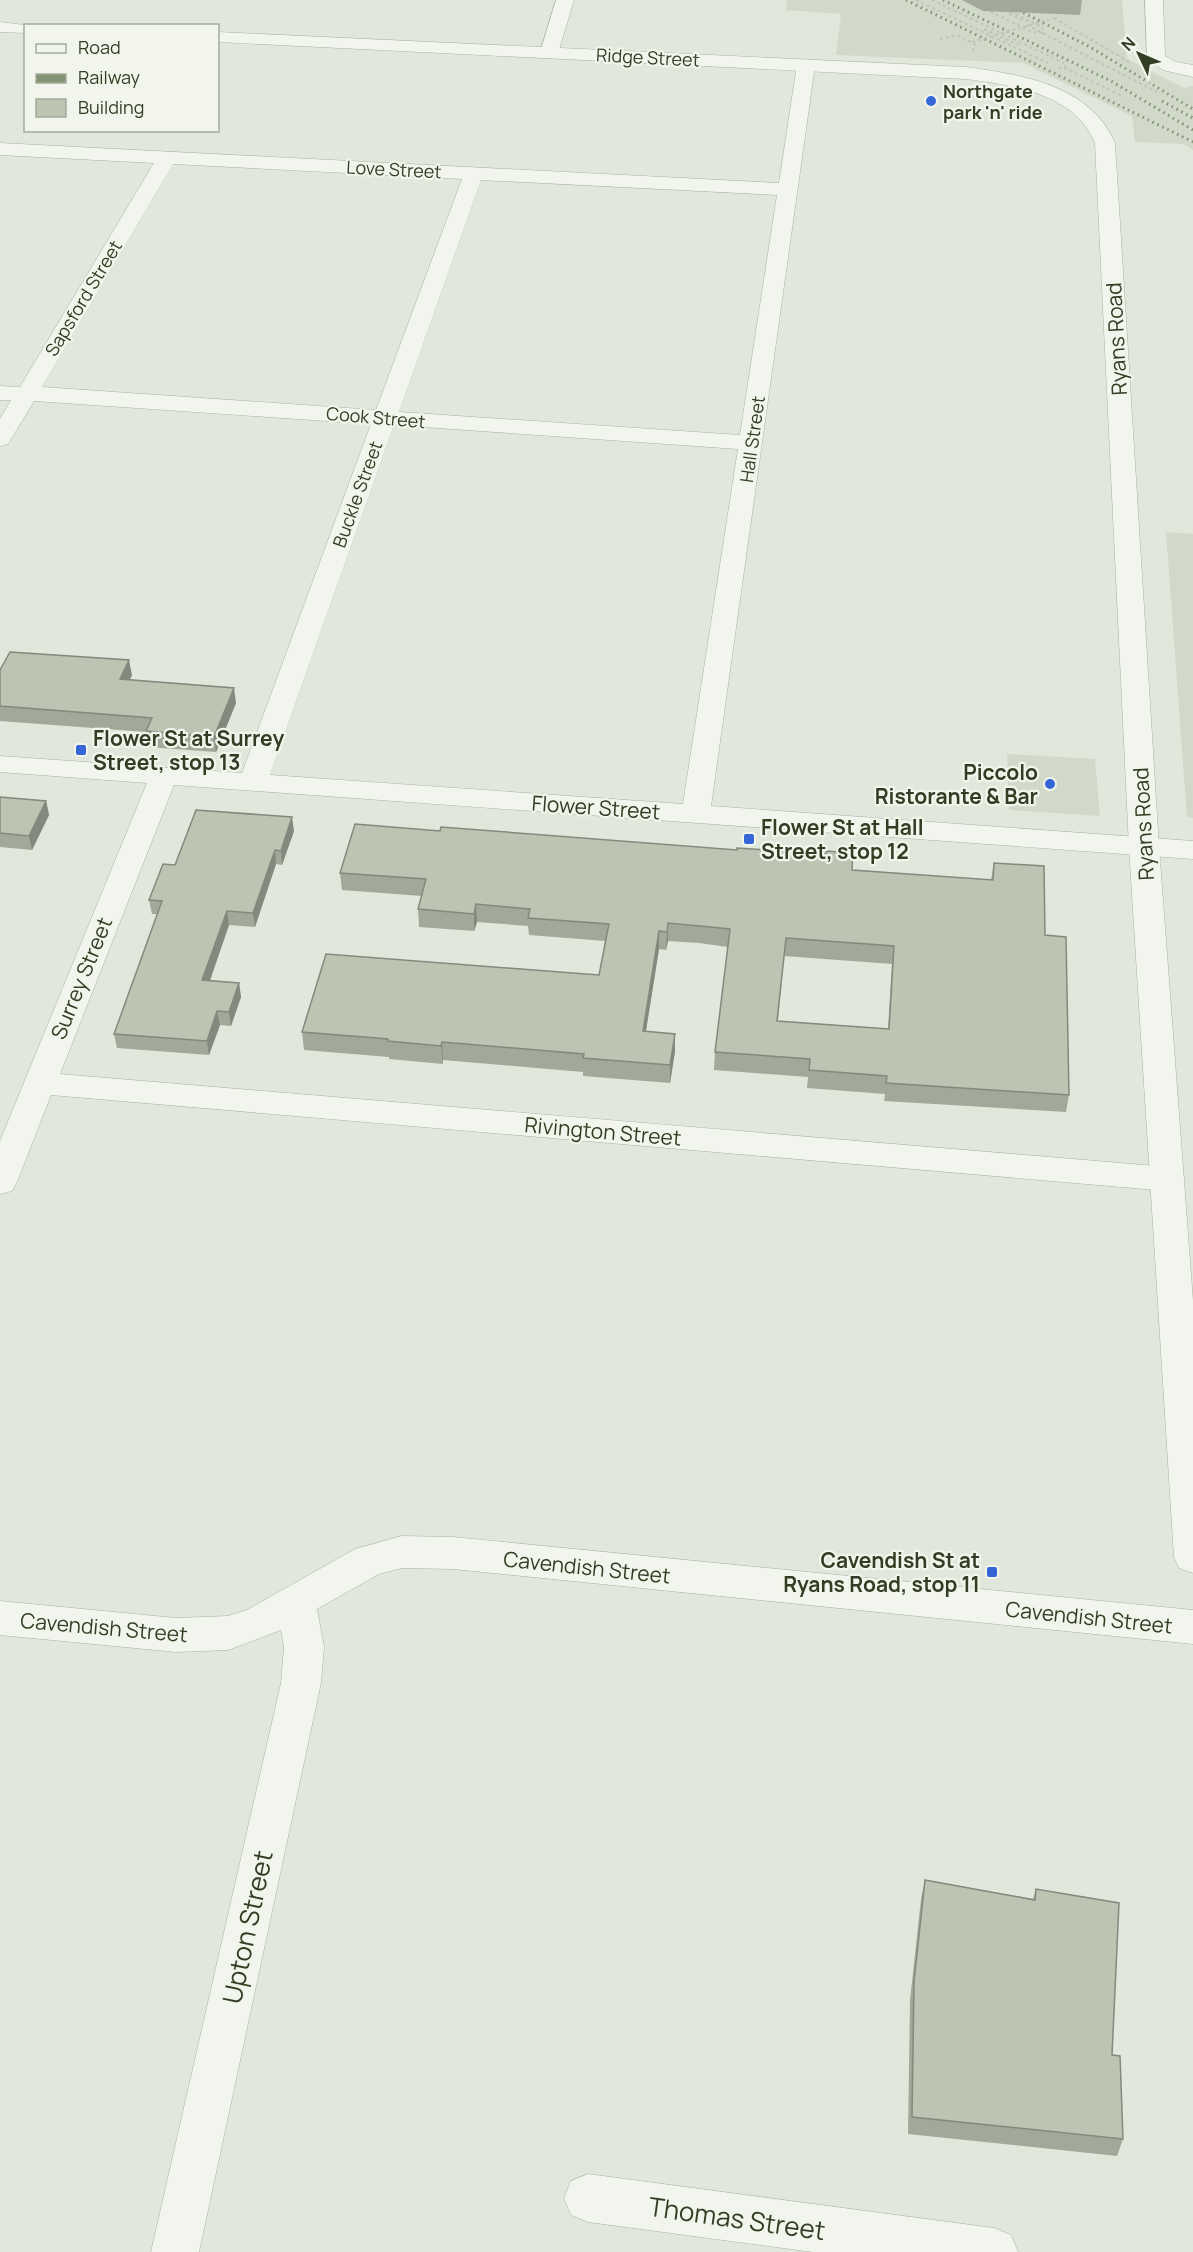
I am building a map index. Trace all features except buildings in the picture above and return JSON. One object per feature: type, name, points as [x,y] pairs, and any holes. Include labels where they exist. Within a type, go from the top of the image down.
[{"type":"street","points":[[549,53],[565,0]]},
{"type":"street","points":[[1154,0],[1156,58],[1170,66],[1193,71]]},
{"type":"street","points":[[0,27],[24,28]]},
{"type":"street","name":"Ridge Street","points":[[219,37],[981,75],[1035,87],[1074,104]]},
{"type":"street","name":"Hall Street","points":[[696,814],[806,65]]},
{"type":"street","name":"Ryans Road","points":[[1074,104],[1099,125],[1105,143],[1144,847],[1193,1557]]},
{"type":"street","name":"Love Street","points":[[0,149],[788,190]]},
{"type":"street","name":"Sapsford Street","points":[[0,439],[167,157]]},
{"type":"street","name":"Buckle Street","points":[[253,782],[474,173]]},
{"type":"street","name":"Cook Street","points":[[0,393],[752,442]]},
{"type":"street","name":"Flower Street","points":[[0,764],[1193,850]]},
{"type":"street","name":"Surrey Street","points":[[0,1182],[164,775]]},
{"type":"street","name":"Rivington Street","points":[[39,1083],[1168,1179]]},
{"type":"street","name":"Cavendish Street","points":[[0,1618],[209,1635],[247,1628],[354,1567],[385,1554],[402,1552],[453,1553],[1193,1627]]},
{"type":"street","name":"Upton Street","points":[[176,2252],[301,1683],[304,1647],[296,1601]]},
{"type":"street","name":"Thomas Street","points":[[588,2198],[994,2252]]},
{"type":"path","points":[[916,0],[1019,47],[1028,46]]},
{"type":"path","points":[[932,0],[1066,64],[1065,68]]},
{"type":"path","points":[[1001,6],[1043,33],[1157,92]]},
{"type":"path","points":[[978,7],[1032,32],[1043,33]]},
{"type":"path","points":[[994,14],[1009,12],[1042,27],[1043,33]]},
{"type":"path","points":[[973,43],[1054,18],[1132,63]]},
{"type":"path","points":[[975,28],[985,27]]},
{"type":"path","points":[[985,27],[990,32],[1057,68],[1065,68],[1124,97]]},
{"type":"path","points":[[940,39],[957,35],[973,43],[976,48]]},
{"type":"shaded area","points":[[787,0],[1122,0],[1127,59],[1184,88],[1193,86],[1193,150],[1184,144],[1135,142],[1132,116],[1023,63],[836,55],[841,14],[786,10]]},
{"type":"shaded area","points":[[1166,532],[1193,534],[1193,818],[1187,817]]},
{"type":"shaded area","points":[[1007,754],[1095,759],[1100,816],[1009,810]]},
{"type":"railway","points":[[906,0],[1193,142]]},
{"type":"railway","points":[[943,0],[1111,81],[1193,130]]},
{"type":"railway","points":[[999,0],[1090,47],[1193,109]]},
{"type":"railway","points":[[1162,101],[1193,118]]},
{"type":"place","name":"Northgate park 'n' ride","points":[[931,101]]},
{"type":"place","name":"Flower St at Surrey Street, stop 13","points":[[81,750]]},
{"type":"place","name":"Piccolo Ristorante & Bar","points":[[1050,784]]},
{"type":"place","name":"Flower St at Hall Street, stop 12","points":[[749,839]]},
{"type":"place","name":"Cavendish St at Ryans Road, stop 11","points":[[992,1572]]}]
